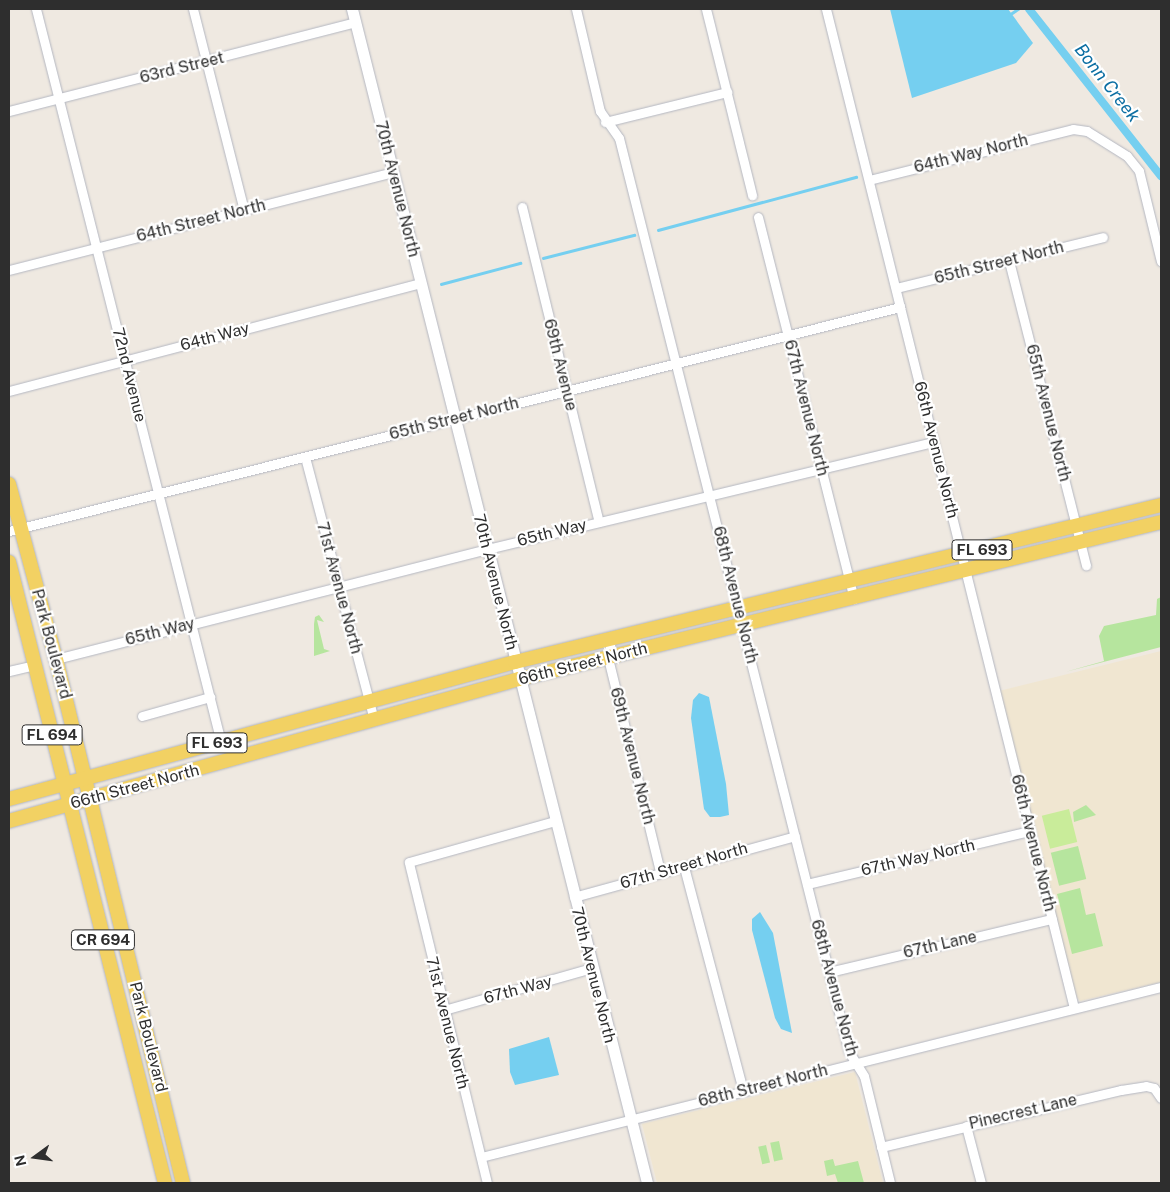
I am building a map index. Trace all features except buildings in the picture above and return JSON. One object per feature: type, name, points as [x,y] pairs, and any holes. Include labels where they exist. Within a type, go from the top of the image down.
[{"type":"main road","name":"Park Boulevard","points":[[9,484],[15,530],[56,659],[183,1183]]},
{"type":"main road","name":"66th Street North","points":[[9,799],[515,662],[850,583],[1161,505]]},
{"type":"main road","name":"66th Street North","points":[[9,821],[519,680],[743,627],[1161,522]]},
{"type":"main road","name":"Park Boulevard","points":[[9,562],[165,1183]]},
{"type":"main road","points":[[119,1002],[130,1013],[144,1052],[151,1053]]},
{"type":"street","name":"72nd Avenue","points":[[36,9],[221,742]]},
{"type":"street","points":[[193,9],[244,210]]},
{"type":"street","name":"70th Avenue North","points":[[352,9],[591,968],[648,1183]]},
{"type":"street","name":"68th Avenue North","points":[[576,9],[605,122],[619,138],[677,363],[806,884],[854,1064],[864,1076],[890,1183]]},
{"type":"street","points":[[706,9],[752,195]]},
{"type":"street","name":"66th Avenue North","points":[[826,9],[1074,1008]]},
{"type":"street","name":"63rd Street","points":[[9,111],[207,63],[355,22]]},
{"type":"street","points":[[605,122],[727,92]]},
{"type":"street","name":"64th Way North","points":[[869,180],[1073,128],[1100,137],[1134,162],[1143,182],[1161,261]]},
{"type":"street","name":"64th Street North","points":[[9,270],[393,172]]},
{"type":"street","name":"69th Avenue","points":[[522,207],[599,522]]},
{"type":"street","name":"67th Avenue North","points":[[758,217],[854,599]]},
{"type":"street","name":"65th Street North","points":[[896,288],[1103,237]]},
{"type":"street","name":"65th Avenue North","points":[[1009,261],[1086,565]]},
{"type":"street","name":"64th Way","points":[[9,391],[420,283]]},
{"type":"street","name":"65th Street North","points":[[15,530],[900,307]]},
{"type":"street","name":"65th Way","points":[[56,659],[487,549],[934,442]]},
{"type":"street","name":"71st Avenue North","points":[[305,457],[374,720]]},
{"type":"street","name":"69th Avenue North","points":[[611,639],[608,658],[660,872]]},
{"type":"street","points":[[9,671],[35,665]]},
{"type":"street","points":[[142,716],[210,697]]},
{"type":"street","name":"71st Avenue North","points":[[487,1183],[409,862],[555,821]]},
{"type":"street","name":"67th Way North","points":[[806,884],[1030,831]]},
{"type":"street","name":"67th Street North","points":[[574,897],[795,836]]},
{"type":"street","points":[[684,867],[743,1091]]},
{"type":"street","name":"67th Lane","points":[[829,972],[1052,918]]},
{"type":"street","name":"67th Way","points":[[444,1010],[591,968]]},
{"type":"street","name":"68th Street North","points":[[481,1157],[1161,987]]},
{"type":"street","name":"Pinecrest Lane","points":[[881,1147],[1146,1086],[1154,1088],[1161,1098]]},
{"type":"street","points":[[966,1126],[980,1183]]},
{"type":"shaded area","points":[[1161,651],[1161,982],[1080,1001],[1075,995],[999,691]]},
{"type":"shaded area","points":[[855,1072],[883,1183],[657,1183],[642,1124]]},
{"type":"green space","points":[[1161,597],[1161,647],[1065,672],[1104,661],[1099,636],[1104,626],[1156,615],[1157,599]]},
{"type":"green space","points":[[319,615],[324,622],[317,620],[324,649],[330,651],[314,656],[314,624],[315,617]]},
{"type":"green space","points":[[1086,805],[1096,815],[1074,822],[1073,812]]},
{"type":"green space","points":[[1069,809],[1077,842],[1050,849],[1042,816]]},
{"type":"green space","points":[[1078,846],[1086,879],[1059,886],[1051,853]]},
{"type":"green space","points":[[1080,888],[1086,915],[1095,913],[1103,946],[1072,954],[1057,894]]},
{"type":"green space","points":[[779,1141],[783,1160],[774,1161],[770,1143]]},
{"type":"green space","points":[[766,1145],[770,1163],[762,1164],[758,1147]]},
{"type":"green space","points":[[833,1159],[835,1166],[858,1161],[864,1183],[838,1183],[835,1174],[827,1176],[824,1161]]},
{"type":"water","points":[[890,9],[1008,9],[1033,43],[1016,63],[912,98]]},
{"type":"water","points":[[699,693],[709,697],[726,784],[729,815],[720,817],[710,817],[704,809],[691,718],[693,700]]},
{"type":"water","points":[[760,912],[773,933],[792,1033],[781,1029],[775,1018],[752,930],[752,919]]},
{"type":"water","points":[[549,1037],[559,1075],[515,1085],[510,1072],[509,1049]]},
{"type":"waterway","points":[[1009,15],[1018,9]]},
{"type":"waterway","name":"Bonn Creek","points":[[1029,9],[1161,176]]},
{"type":"waterway","points":[[658,230],[856,177]]},
{"type":"waterway","points":[[543,258],[634,235]]},
{"type":"waterway","points":[[441,284],[520,263]]}]
